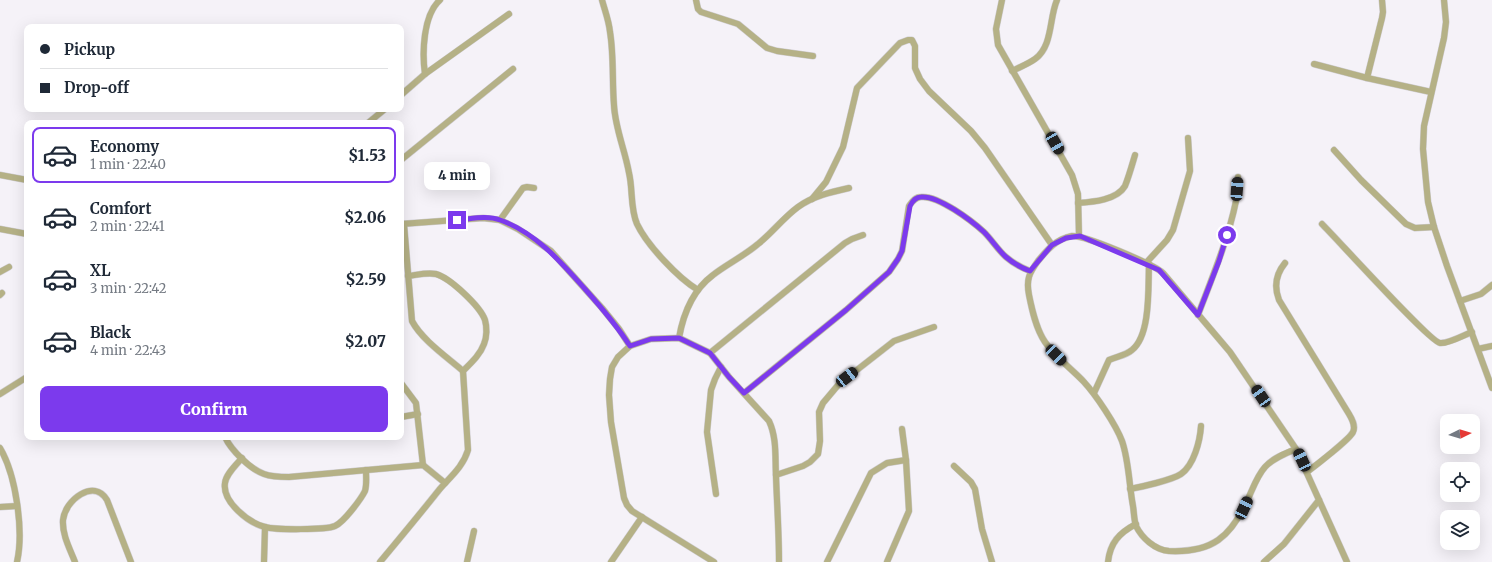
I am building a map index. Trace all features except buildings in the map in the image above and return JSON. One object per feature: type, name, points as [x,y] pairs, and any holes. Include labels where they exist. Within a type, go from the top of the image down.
[{"type":"street","points":[[425,74],[424,52],[428,21],[431,10],[440,0]]},
{"type":"street","points":[[602,0],[610,33],[615,117],[629,173],[633,208],[637,223],[654,249],[689,285],[698,290]]},
{"type":"street","points":[[696,0],[698,9],[701,12],[738,24],[751,37],[767,48],[777,51],[812,56]]},
{"type":"street","points":[[1002,0],[996,34],[998,45],[1072,175],[1076,187],[1080,236]]},
{"type":"street","points":[[1012,71],[1036,58],[1041,53],[1046,44],[1057,0]]},
{"type":"street","points":[[1367,78],[1384,12],[1382,0]]},
{"type":"street","points":[[1444,0],[1446,29],[1424,126],[1423,149],[1428,202],[1434,227],[1492,388]]},
{"type":"street","points":[[404,92],[425,74],[509,14]]},
{"type":"street","points":[[812,199],[826,182],[843,147],[857,88],[900,43],[912,40],[915,46],[915,68],[920,79],[929,91],[971,131],[985,148],[1052,245]]},
{"type":"street","points":[[1314,64],[1367,78],[1431,92]]},
{"type":"street","points":[[404,158],[513,69]]},
{"type":"street","points":[[372,120],[381,112]]},
{"type":"street","points":[[1094,393],[1109,360],[1127,354],[1133,350],[1143,332],[1146,308],[1148,264],[1173,230],[1190,171],[1188,138]]},
{"type":"street","points":[[1334,150],[1360,180],[1406,224],[1415,228],[1434,227]]},
{"type":"street","points":[[1078,203],[1104,199],[1119,193],[1124,186],[1135,155]]},
{"type":"street","points":[[0,175],[24,179]]},
{"type":"street","points":[[1198,315],[1219,261],[1231,222],[1236,200],[1238,177]]},
{"type":"street","points":[[500,220],[523,188],[534,188]]},
{"type":"street","points":[[679,338],[684,318],[698,290],[712,276],[756,246],[791,213],[812,199],[849,188]]},
{"type":"street","points":[[744,393],[846,310],[889,272],[902,251],[910,206],[918,197],[925,197],[945,204],[966,217],[985,234],[1006,257],[1030,271]]},
{"type":"street","points":[[404,224],[483,218],[500,220],[523,232],[551,251],[602,308],[619,329],[630,346]]},
{"type":"street","points":[[1322,224],[1435,341],[1443,343],[1472,332]]},
{"type":"street","points":[[0,229],[24,233]]},
{"type":"street","points":[[710,353],[845,243],[863,235]]},
{"type":"street","points":[[1296,449],[1275,459],[1264,468],[1254,484],[1240,516],[1225,535],[1211,545],[1189,550],[1162,550],[1156,548],[1144,537],[1136,524],[1124,448],[1116,428],[1094,393],[1056,355],[1043,339],[1029,294],[1028,283],[1030,271],[1052,245],[1066,238],[1080,236],[1148,264],[1163,273],[1230,352],[1296,449],[1347,562]]},
{"type":"street","points":[[404,241],[411,316],[414,324],[426,339],[463,371]]},
{"type":"street","points":[[1285,263],[1279,270],[1276,280],[1278,300],[1349,414],[1354,425],[1352,435],[1319,464],[1307,472]]},
{"type":"street","points":[[0,272],[9,267]]},
{"type":"street","points":[[380,562],[465,460],[468,450],[463,371],[484,345],[486,332],[485,319],[481,312],[472,302],[440,276],[432,273],[408,276]]},
{"type":"street","points":[[1460,301],[1481,294],[1492,285]]},
{"type":"street","points":[[776,475],[803,466],[816,457],[819,450],[819,412],[823,403],[838,384],[894,341],[934,327]]},
{"type":"street","points":[[714,562],[632,511],[624,498],[611,422],[609,395],[612,367],[618,357],[630,346],[651,339],[679,338],[710,353],[764,415],[771,427],[775,444],[779,562]]},
{"type":"street","points":[[1478,349],[1492,346]]},
{"type":"street","points":[[716,494],[707,432],[711,390],[721,367]]},
{"type":"street","points":[[0,394],[24,379]]},
{"type":"street","points":[[404,387],[416,403],[423,465]]},
{"type":"street","points":[[404,416],[418,414]]},
{"type":"street","points":[[1130,489],[1176,476],[1185,470],[1190,464],[1195,453],[1201,426]]},
{"type":"street","points":[[886,562],[909,512],[906,460],[902,429]]},
{"type":"street","points":[[227,440],[242,458],[262,474],[289,477],[423,465],[445,483]]},
{"type":"street","points":[[0,448],[10,471],[17,506],[20,539],[17,562]]},
{"type":"street","points":[[242,458],[226,479],[225,490],[227,498],[243,515],[258,525],[265,527],[325,528],[335,526],[361,497],[367,482],[366,470]]},
{"type":"street","points":[[827,562],[871,473],[887,464],[906,460]]},
{"type":"street","points":[[954,466],[971,482],[975,489],[982,529],[992,562]]},
{"type":"street","points":[[76,562],[64,532],[64,514],[65,510],[74,498],[90,491],[100,492],[107,500],[131,562]]},
{"type":"street","points":[[1264,562],[1284,544],[1319,500]]},
{"type":"street","points":[[0,507],[17,506]]},
{"type":"street","points":[[611,562],[642,516]]},
{"type":"street","points":[[1108,562],[1112,546],[1116,539],[1125,530],[1136,524]]},
{"type":"street","points":[[264,562],[265,527]]},
{"type":"street","points":[[467,562],[474,531]]},
{"type":"route","points":[[457,220],[493,218],[518,229],[551,251],[602,308],[619,329],[630,346],[651,339],[679,338],[710,353],[744,393],[846,310],[889,272],[902,251],[907,214],[910,206],[916,198],[920,196],[945,204],[966,217],[985,234],[1006,257],[1030,271],[1052,245],[1072,236],[1080,236],[1091,240],[1149,264],[1163,273],[1198,315],[1219,261],[1227,235]]}]
